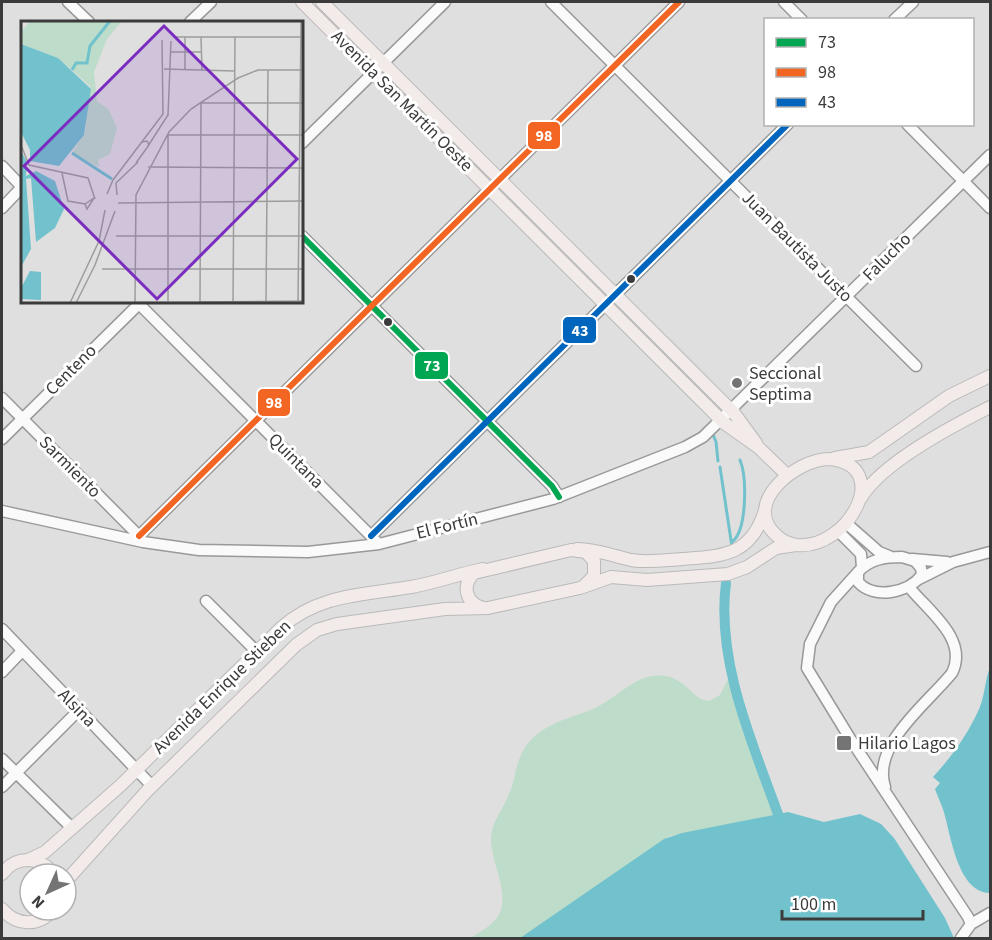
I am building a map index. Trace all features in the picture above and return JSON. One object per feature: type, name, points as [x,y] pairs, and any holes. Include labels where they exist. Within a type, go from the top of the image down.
[{"type":"main road","name":"Avenida San Martín Oeste","points":[[302,2],[721,420],[758,447],[787,475]]},
{"type":"main road","name":"Avenida San Martín Oeste","points":[[322,2],[732,410],[758,447]]},
{"type":"main road","points":[[990,376],[949,396],[869,452],[810,461],[787,475],[774,489],[766,506],[767,520],[772,531],[783,541],[796,545],[819,542],[842,527],[871,483],[889,467],[990,407]]},
{"type":"main road","points":[[829,459],[843,462],[857,474],[861,486],[860,499]]},
{"type":"main road","name":"Avenida Enrique Stieben","points":[[3,869],[45,852],[137,770],[293,617],[324,601],[412,586],[577,549],[596,550],[640,561],[725,555],[742,547],[757,529],[766,506]]},
{"type":"main road","name":"Avenida Enrique Stieben","points":[[78,868],[152,786],[296,645],[317,630],[337,624],[439,610],[488,608],[580,588],[613,577],[647,580],[702,577],[737,572],[776,548],[796,545]]},
{"type":"main road","points":[[577,549],[588,554],[596,567],[591,582],[580,588]]},
{"type":"main road","points":[[700,557],[702,577]]},
{"type":"main road","points":[[483,570],[469,578],[466,591],[475,605],[488,608]]},
{"type":"main road","points":[[28,860],[38,862]]},
{"type":"main road","points":[[2,909],[8,916],[18,920]]},
{"type":"main road","points":[[2,923],[22,922]]},
{"type":"street","points":[[68,2],[88,21]]},
{"type":"street","points":[[191,21],[211,2]]},
{"type":"street","points":[[303,142],[445,2]]},
{"type":"street","name":"Juan Bautista Justo","points":[[551,2],[916,366]]},
{"type":"street","points":[[139,538],[679,2]]},
{"type":"street","points":[[784,2],[800,18]]},
{"type":"street","points":[[896,18],[913,2]]},
{"type":"street","points":[[375,540],[487,422],[786,126]]},
{"type":"street","points":[[909,126],[990,208]]},
{"type":"street","name":"Falucho","points":[[732,410],[990,155]]},
{"type":"street","points":[[2,166],[21,186]]},
{"type":"street","points":[[2,208],[21,188]]},
{"type":"street","points":[[303,237],[559,497]]},
{"type":"street","name":"Centeno","points":[[2,439],[138,303]]},
{"type":"street","name":"Quintana","points":[[140,303],[375,540]]},
{"type":"street","name":"Sarmiento","points":[[2,398],[139,538]]},
{"type":"street","name":"El Fortín","points":[[2,511],[139,538],[234,553],[304,553],[375,540],[559,497],[689,445],[703,437],[732,410]]},
{"type":"street","points":[[842,527],[879,552],[893,557]]},
{"type":"street","points":[[842,527],[861,554],[858,582],[870,591],[892,591],[909,587],[919,579],[953,562],[990,552]]},
{"type":"street","points":[[953,562],[893,557],[875,560],[860,570],[831,602],[810,644],[807,668],[850,740],[971,924]]},
{"type":"street","points":[[909,558],[921,568],[919,579]]},
{"type":"street","points":[[886,792],[882,772],[889,747],[952,673],[957,659],[954,642],[909,587]]},
{"type":"street","points":[[206,601],[257,652]]},
{"type":"street","name":"Alsina","points":[[2,629],[152,786]]},
{"type":"street","points":[[2,672],[22,651]]},
{"type":"street","points":[[2,787],[79,710]]},
{"type":"street","points":[[2,759],[72,828]]},
{"type":"street","points":[[962,939],[971,924],[990,913]]},
{"type":"green space","points":[[732,671],[750,736],[778,814],[670,836],[520,938],[471,938],[491,924],[501,911],[502,891],[492,849],[492,834],[495,822],[511,789],[517,764],[527,745],[535,736],[553,724],[595,708],[638,681],[654,676],[673,678],[697,697],[709,701],[720,695]]},
{"type":"water","points":[[990,667],[990,893],[979,891],[971,884],[958,863],[935,789],[940,783],[933,777],[960,744],[975,717],[982,702]]},
{"type":"water","points":[[788,812],[824,822],[860,814],[881,824],[894,838],[945,918],[954,938],[520,938],[664,839],[682,833]]},
{"type":"waterway","points":[[712,432],[716,442],[718,461]]},
{"type":"waterway","points":[[733,541],[738,535],[743,515],[745,490],[740,460]]},
{"type":"waterway","points":[[720,467],[732,547]]},
{"type":"waterway","points":[[726,583],[724,612],[731,671],[747,730],[778,814]]},
{"type":"transit line","name":"98","points":[[139,536],[679,2]]},
{"type":"transit line","name":"43","points":[[371,536],[786,126]]},
{"type":"transit line","name":"73","points":[[303,237],[552,486],[559,497]]},
{"type":"place","name":"Seccional Septima","points":[[737,383]]},
{"type":"place","name":"Hilario Lagos","points":[[844,743]]}]
